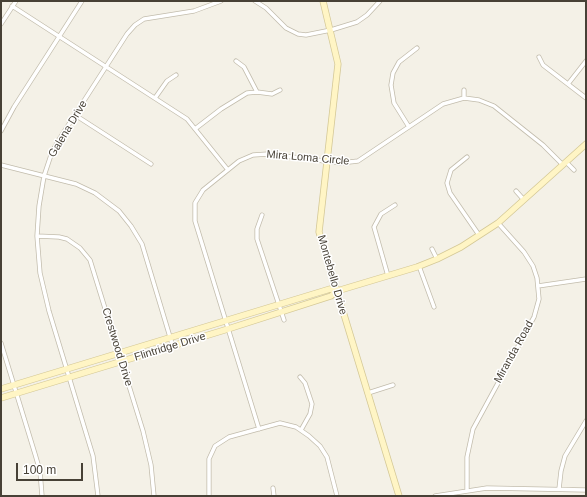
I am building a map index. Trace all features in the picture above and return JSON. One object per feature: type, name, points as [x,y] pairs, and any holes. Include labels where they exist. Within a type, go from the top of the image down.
[{"type":"street","points":[[1,24],[16,1]]},
{"type":"street","points":[[1,131],[9,114],[82,1]]},
{"type":"street","name":"Galena Drive","points":[[98,496],[93,456],[66,370],[43,288],[37,236],[39,206],[44,176],[52,152],[127,34],[139,22],[149,18],[194,11],[221,1]]},
{"type":"street","points":[[255,1],[266,8],[280,24],[291,31],[313,34],[331,30],[362,19],[380,1]]},
{"type":"street","name":"Montebello Drive","points":[[323,1],[338,64],[319,232],[399,496]]},
{"type":"street","points":[[12,6],[187,119],[228,170]]},
{"type":"street","points":[[409,127],[394,103],[391,85],[393,73],[399,62],[417,48]]},
{"type":"street","points":[[539,57],[544,65],[586,98]]},
{"type":"street","points":[[236,61],[244,67],[257,92]]},
{"type":"street","points":[[568,84],[586,61]]},
{"type":"street","points":[[155,98],[166,81],[176,75]]},
{"type":"street","points":[[195,128],[226,105],[248,93],[257,92],[272,94],[280,90]]},
{"type":"street","points":[[464,90],[464,98]]},
{"type":"street","name":"Mira Loma Circle","points":[[258,429],[194,214],[195,203],[200,193],[228,170],[247,157],[260,154],[348,163],[358,161],[443,104],[464,98],[484,101],[500,110],[564,163]]},
{"type":"street","points":[[75,115],[150,164]]},
{"type":"street","name":"Flintridge Drive","points":[[1,398],[173,347],[332,296],[337,291],[388,276],[437,259],[461,247],[498,223],[586,144]]},
{"type":"street","points":[[467,157],[451,170],[447,182],[450,193],[479,235]]},
{"type":"street","points":[[564,163],[574,170]]},
{"type":"street","points":[[1,165],[76,184],[95,193],[111,204],[125,218],[144,248],[172,338],[173,347]]},
{"type":"street","points":[[516,191],[524,200]]},
{"type":"street","points":[[388,276],[374,227],[381,214],[395,205]]},
{"type":"street","points":[[262,215],[257,229],[257,239],[280,312],[284,320]]},
{"type":"street","name":"Miranda Road","points":[[467,490],[467,457],[473,429],[534,318],[539,298],[535,272],[528,258],[498,223]]},
{"type":"street","name":"Crestwood Drive","points":[[37,236],[51,236],[67,239],[85,253],[93,267],[148,449],[154,496]]},
{"type":"street","points":[[432,249],[437,259]]},
{"type":"street","points":[[419,266],[434,307]]},
{"type":"street","points":[[538,286],[586,279]]},
{"type":"street","name":"Flintridge Drive","points":[[1,389],[330,289],[337,291]]},
{"type":"street","points":[[1,343],[40,471],[42,496]]},
{"type":"street","points":[[300,377],[305,383],[312,404],[310,414],[301,430]]},
{"type":"street","points":[[368,393],[393,385]]},
{"type":"street","points":[[559,489],[560,471],[565,456],[586,421]]},
{"type":"street","points":[[209,496],[209,465],[212,450],[219,443],[229,437],[280,423],[301,430],[316,441],[324,451],[337,496]]},
{"type":"street","points":[[207,448],[212,450]]},
{"type":"street","points":[[273,488],[274,496]]},
{"type":"street","points":[[434,496],[467,490],[504,488],[586,490]]}]
